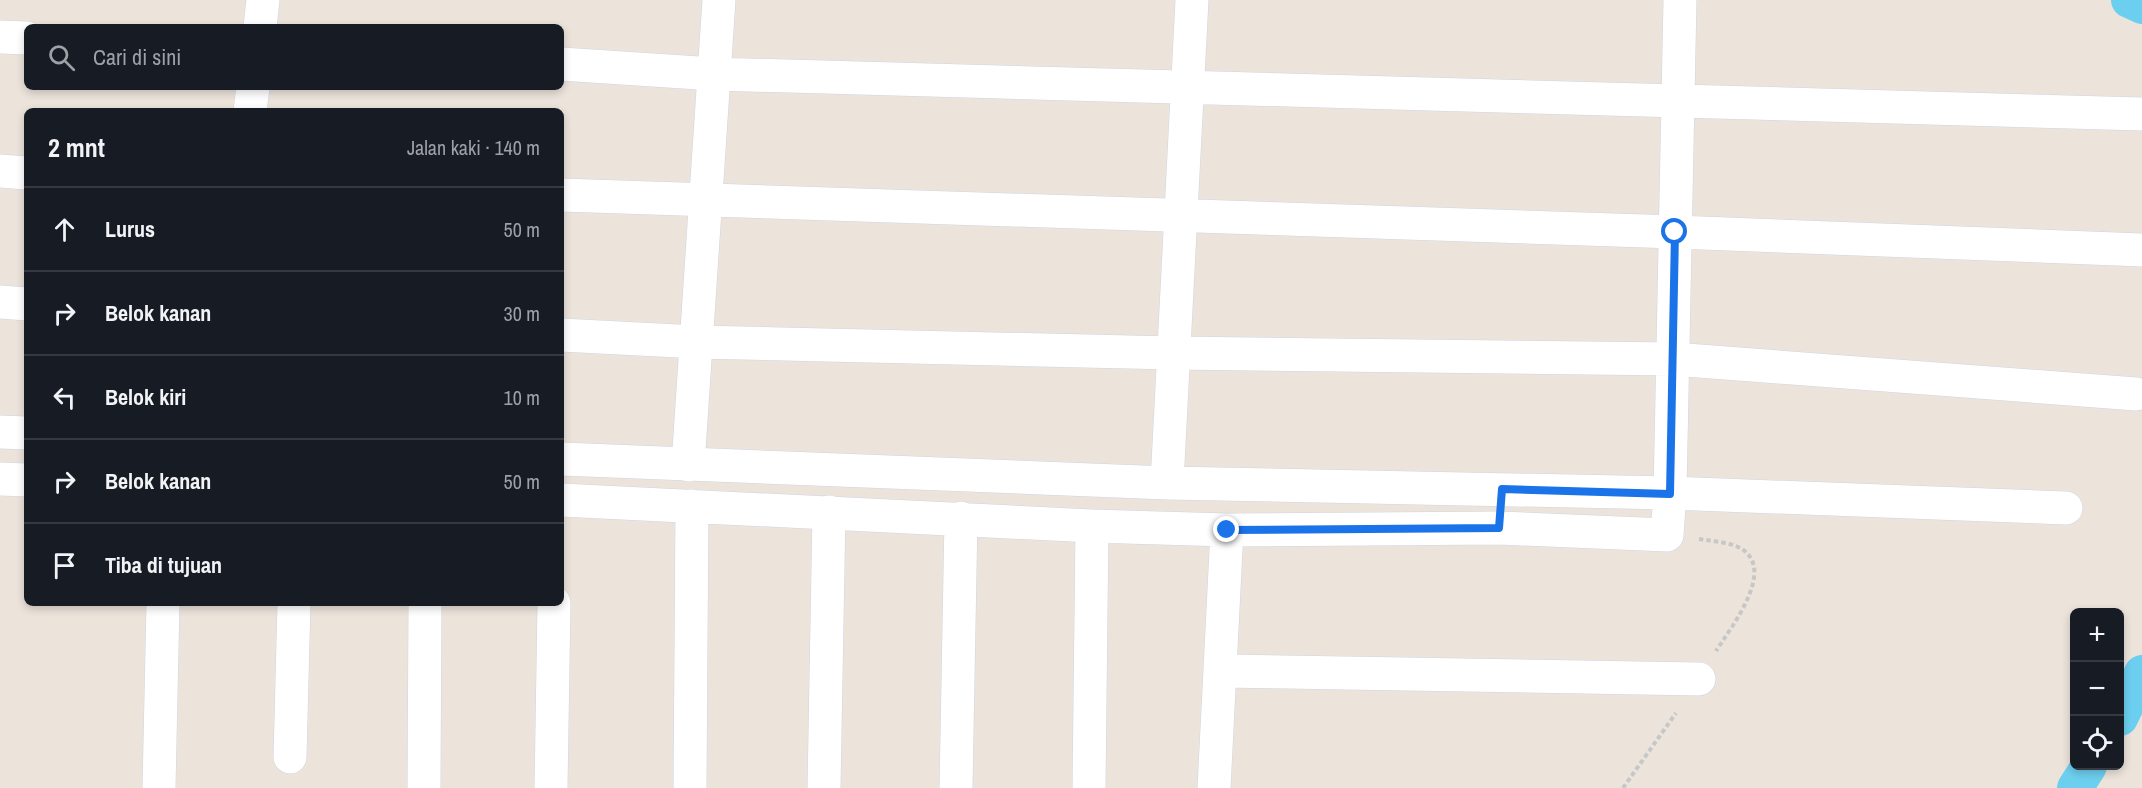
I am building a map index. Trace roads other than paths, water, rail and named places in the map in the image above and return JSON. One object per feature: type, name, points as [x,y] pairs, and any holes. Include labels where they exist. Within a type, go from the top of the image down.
[{"type":"street","points":[[260,24],[263,0]]},
{"type":"street","points":[[688,465],[719,0]]},
{"type":"street","points":[[1167,483],[1192,0]]},
{"type":"street","points":[[564,500],[1092,526],[1227,530],[1499,528],[1666,535],[1670,494],[1680,0]]},
{"type":"street","points":[[0,37],[24,38]]},
{"type":"street","points":[[564,64],[714,74],[2142,114]]},
{"type":"street","points":[[250,108],[253,90]]},
{"type":"street","points":[[0,171],[24,173]]},
{"type":"street","points":[[564,195],[2142,250]]},
{"type":"street","points":[[0,302],[24,304]]},
{"type":"street","points":[[564,335],[697,342],[1173,353],[1673,359],[2136,394]]},
{"type":"street","points":[[0,432],[24,433]]},
{"type":"street","points":[[564,459],[1167,483],[1502,489],[2066,508]]},
{"type":"street","points":[[0,478],[24,480]]},
{"type":"street","points":[[1499,528],[1502,489]]},
{"type":"street","points":[[690,788],[692,506]]},
{"type":"street","points":[[824,788],[829,512]]},
{"type":"street","points":[[956,788],[962,518]]},
{"type":"street","points":[[1089,788],[1092,526]]},
{"type":"street","points":[[1214,788],[1227,530]]},
{"type":"street","points":[[159,788],[163,606]]},
{"type":"street","points":[[290,757],[294,606]]},
{"type":"street","points":[[424,788],[425,606]]},
{"type":"street","points":[[551,788],[554,606]]},
{"type":"street","points":[[1220,671],[1699,679]]},
{"type":"waterway","points":[[2129,0],[2142,6]]},
{"type":"waterway","points":[[2121,716],[2142,673]]},
{"type":"waterway","points":[[2075,788],[2086,770]]}]
